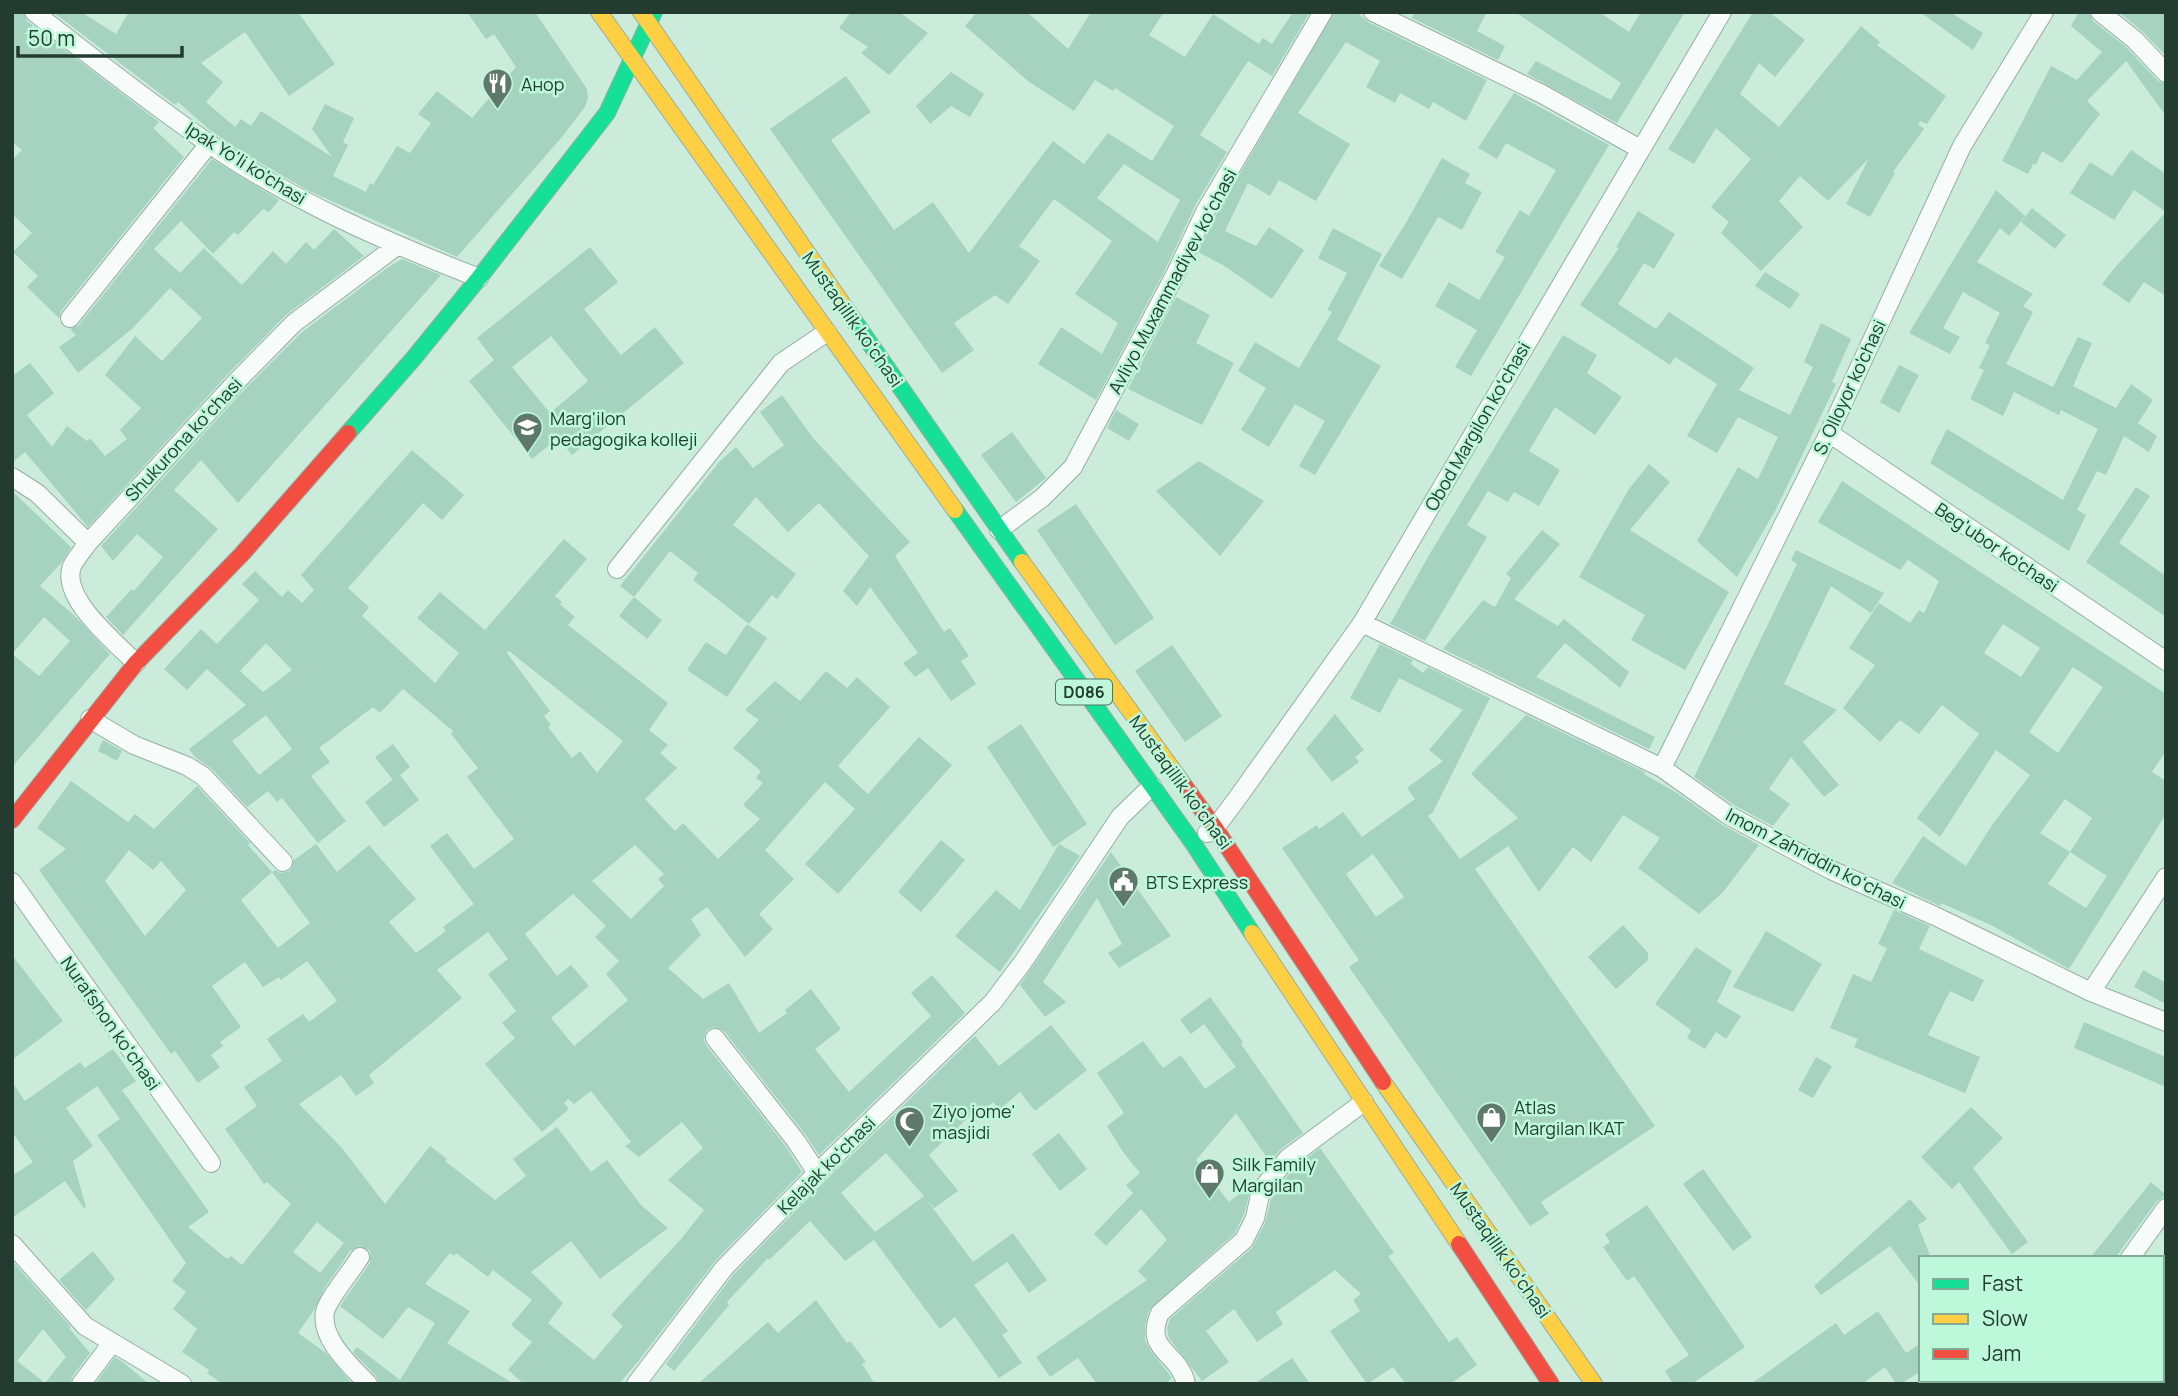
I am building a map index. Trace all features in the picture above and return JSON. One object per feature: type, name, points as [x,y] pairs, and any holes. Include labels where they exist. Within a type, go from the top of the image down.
[{"type":"main road","name":"Mustaqillik koʻchasi","points":[[599,12],[1193,844],[1552,1384]]},
{"type":"main road","name":"Mustaqillik koʻchasi","points":[[648,16],[999,530],[1215,828],[1387,1087],[1594,1384]]},
{"type":"main road","points":[[12,820],[136,663],[242,554],[413,359],[479,278],[607,113],[648,16]]},
{"type":"street","name":"Ipak Yo'li ko'chasi","points":[[34,12],[209,144],[286,191],[352,226],[479,278]]},
{"type":"street","name":"Avliyo Muxammadiyev koʻchasi","points":[[999,530],[1042,498],[1073,467],[1175,275],[1206,210],[1323,12]]},
{"type":"street","points":[[1373,12],[1542,94],[1640,149]]},
{"type":"street","name":"Obod Margilon koʻchasi","points":[[1193,844],[1215,828],[1362,623],[1722,12]]},
{"type":"street","name":"S. Olloyor ko'chasi","points":[[1662,768],[1829,433],[1962,146],[2044,12]]},
{"type":"street","points":[[2100,12],[2135,40],[2166,73]]},
{"type":"street","points":[[70,318],[209,144]]},
{"type":"street","name":"Shukurona koʻchasi","points":[[136,663],[92,621],[70,580],[72,566],[88,542],[294,323],[398,245]]},
{"type":"street","points":[[617,569],[780,363],[827,332]]},
{"type":"street","name":"Beg'ubor ko'chasi","points":[[1829,433],[2166,661]]},
{"type":"street","points":[[12,477],[37,493],[88,542]]},
{"type":"street","name":"Imom Zahriddin koʻchasi","points":[[1362,623],[1662,768],[1728,816],[1831,870],[1935,916],[2091,992],[2166,1023]]},
{"type":"street","points":[[90,719],[134,746],[187,766],[203,776],[283,862]]},
{"type":"street","name":"Kelajak koʻchasi","points":[[636,1384],[724,1268],[817,1173],[993,1002],[1120,817],[1152,786]]},
{"type":"street","points":[[2091,992],[2166,877]]},
{"type":"street","name":"Nurafshon koʻchasi","points":[[12,882],[211,1163]]},
{"type":"street","points":[[715,1038],[796,1141],[817,1173]]},
{"type":"street","points":[[1186,1384],[1184,1374],[1154,1338],[1153,1327],[1160,1313],[1244,1240],[1255,1218],[1261,1190],[1288,1158],[1364,1102]]},
{"type":"street","points":[[2131,1256],[2166,1208]]},
{"type":"street","points":[[12,1244],[85,1326],[182,1384]]},
{"type":"street","points":[[360,1257],[325,1310],[324,1328],[368,1384]]},
{"type":"street","points":[[81,1384],[112,1343]]},
{"type":"building","points":[[12,12],[23,12],[27,21],[159,122],[153,128],[184,157],[61,311],[59,318],[27,287],[38,276],[13,252],[32,233],[12,214],[12,160],[22,150],[12,142]]},
{"type":"building","points":[[53,12],[81,12],[116,34],[129,12],[298,12],[335,64],[289,96],[245,32],[201,63],[223,82],[206,102],[235,127],[241,119],[251,126],[261,111],[332,157],[312,129],[325,104],[354,118],[343,142],[348,145],[333,176],[366,192],[397,146],[410,153],[431,123],[418,114],[437,91],[472,118],[516,67],[494,34],[486,39],[467,12],[535,12],[587,89],[588,98],[585,107],[561,138],[457,257],[309,191],[245,154],[211,131],[178,102],[175,105]]},
{"type":"building","points":[[851,12],[899,12],[928,33],[889,75],[861,53],[868,47],[839,28]]},
{"type":"building","points":[[977,12],[1027,12],[1068,49],[1091,12],[1164,12],[1149,35],[1185,57],[1213,14],[1259,44],[1263,38],[1272,44],[1293,12],[1310,12],[1272,76],[1248,61],[1200,135],[1227,152],[1196,204],[1165,270],[1096,400],[1038,364],[1061,327],[1102,354],[1118,323],[1075,294],[1112,241],[1054,199],[1019,246],[1040,261],[1008,304],[995,295],[954,323],[974,350],[942,373],[770,129],[846,76],[871,112],[831,140],[894,230],[933,202],[969,253],[1053,141],[1084,164],[1108,133],[1152,161],[1174,126],[1115,88],[1113,91],[1095,80],[1074,111],[1028,81],[965,26]],"holes":[[[1124,164],[1180,200],[1158,242],[1097,198]]]},
{"type":"building","points":[[1334,12],[1356,12],[1368,22],[1487,80],[1466,121],[1433,102],[1429,109],[1400,93],[1395,103],[1366,87],[1380,61],[1346,42],[1298,113],[1350,144],[1316,201],[1279,180],[1270,196],[1248,183],[1225,231],[1256,246],[1269,227],[1304,250],[1272,299],[1223,265],[1198,252],[1216,215]]},
{"type":"building","points":[[1415,12],[1487,12],[1477,31],[1505,46],[1498,60],[1412,18]]},
{"type":"building","points":[[1515,12],[1599,12],[1629,32],[1641,12],[1685,12],[1617,123],[1527,74],[1536,61],[1611,100],[1621,83]]},
{"type":"building","points":[[1753,12],[1769,12],[1805,40],[1775,77],[1759,63],[1740,94],[1779,127],[1861,26],[1880,42],[1877,45],[1946,96],[1927,124],[1920,121],[1918,124],[1924,129],[1893,172],[1895,173],[1870,217],[1846,204],[1869,158],[1828,201],[1800,176],[1779,201],[1803,227],[1761,271],[1721,233],[1729,222],[1711,207],[1751,159],[1716,128],[1694,164],[1668,149]]},
{"type":"building","points":[[1920,12],[1950,12],[1983,33],[1973,50]]},
{"type":"building","points":[[2079,12],[2089,12],[2093,21],[2127,48],[2158,81],[2166,84],[2166,116],[2126,61],[2087,101],[2100,114],[2062,163],[2042,151],[2036,165],[2033,164],[2028,174],[2002,161],[2051,66],[2077,80],[2102,52],[2071,26]]},
{"type":"building","points":[[2119,12],[2166,12],[2166,56],[2143,32]]},
{"type":"building","points":[[951,72],[984,94],[970,117],[951,106],[930,124],[916,106]]},
{"type":"building","points":[[1514,93],[1609,145],[1471,376],[1455,367],[1477,330],[1435,306],[1449,282],[1479,300],[1505,257],[1495,252],[1520,210],[1529,216],[1556,170],[1506,143],[1497,159],[1478,148]]},
{"type":"building","points":[[2131,150],[2166,174],[2166,212],[2134,190],[2114,220],[2070,193],[2090,162],[2112,176]]},
{"type":"building","points":[[1442,158],[1470,174],[1465,183],[1482,192],[1462,230],[1438,217],[1402,279],[1379,266]]},
{"type":"building","points":[[212,159],[279,200],[269,212],[263,209],[238,235],[234,232],[213,254],[181,221],[154,249],[180,273],[204,248],[242,285],[273,251],[286,264],[306,242],[314,250],[334,229],[364,256],[286,315],[228,374],[88,527],[25,452],[12,463],[12,376],[30,363],[54,393],[27,415],[52,447],[67,426],[87,441],[90,438],[105,456],[127,439],[120,430],[141,408],[105,375],[135,336],[162,361],[202,318],[170,288],[133,328],[78,373],[59,347],[76,335],[70,329],[79,325]]},
{"type":"building","points":[[1996,190],[2025,216],[2009,236],[2000,228],[1977,262],[2033,294],[2023,306],[2033,312],[2006,364],[2053,387],[2078,337],[2092,343],[2073,386],[2116,408],[2131,384],[2153,400],[2138,423],[2157,436],[2149,452],[2124,436],[2106,475],[2097,471],[2077,510],[2086,515],[2069,551],[1930,463],[1947,429],[2063,500],[2098,429],[2061,410],[2059,415],[2014,392],[2003,416],[1970,399],[1984,370],[1979,368],[1990,345],[1985,343],[2000,313],[1963,292],[1943,328],[1960,337],[1950,354],[1909,333]]},
{"type":"building","points":[[2032,208],[2066,235],[2055,249],[2021,222]]},
{"type":"building","points":[[1638,211],[1675,234],[1654,269],[1644,263],[1618,304],[1656,329],[1669,312],[1754,368],[1739,390],[1790,415],[1813,367],[1804,362],[1821,323],[1851,339],[1832,382],[1836,384],[1810,439],[1776,509],[1737,577],[1697,541],[1738,467],[1758,479],[1778,437],[1738,417],[1717,453],[1687,436],[1717,384],[1675,357],[1670,365],[1580,305],[1619,248],[1616,247]]},
{"type":"building","points":[[2166,212],[2166,296],[2144,282],[2129,303],[2102,284]]},
{"type":"building","points":[[1333,228],[1382,254],[1337,340],[1381,366],[1315,475],[1299,466],[1325,421],[1295,404],[1269,447],[1241,430],[1266,388],[1238,371],[1255,342],[1299,368],[1332,312],[1327,310],[1347,273],[1318,258]]},
{"type":"building","points":[[590,247],[618,282],[584,309],[603,333],[621,355],[655,327],[684,363],[572,455],[558,438],[532,459],[469,381],[494,360],[477,338]],"holes":[[[551,336],[588,381],[550,413],[512,367]]]},
{"type":"building","points":[[402,259],[441,275],[238,503],[201,460],[174,490],[218,529],[123,635],[106,617],[132,589],[134,591],[163,557],[137,534],[113,561],[101,546],[244,390],[302,332]]},
{"type":"building","points":[[1765,272],[1800,294],[1790,309],[1755,286]]},
{"type":"building","points":[[1176,297],[1210,315],[1196,343],[1234,363],[1202,425],[1128,389]]},
{"type":"building","points":[[1563,335],[1597,355],[1587,373],[1622,397],[1595,435],[1555,407],[1529,451],[1560,470],[1539,506],[1514,492],[1508,502],[1488,491],[1467,525],[1487,537],[1425,641],[1390,624],[1432,550]]},
{"type":"building","points":[[1899,365],[1919,375],[1899,413],[1880,402]]},
{"type":"building","points":[[782,395],[813,438],[910,542],[895,556],[944,632],[950,628],[969,656],[961,661],[976,684],[951,701],[928,668],[915,677],[903,663],[918,653],[870,587],[857,606],[843,591],[869,556],[819,503],[788,532],[756,497],[733,525],[796,574],[777,599],[772,595],[749,624],[693,580],[698,573],[670,551],[634,597],[620,586],[720,461],[736,447],[753,468],[784,445],[760,412]]},
{"type":"building","points":[[1116,410],[1139,424],[1129,441],[1107,428]]},
{"type":"building","points":[[1012,432],[1046,478],[1016,502],[981,455]]},
{"type":"building","points":[[412,450],[464,495],[442,520],[423,503],[348,588],[369,607],[362,616],[435,683],[459,653],[417,618],[440,592],[485,630],[564,539],[587,559],[555,596],[575,617],[568,625],[668,703],[649,730],[668,745],[660,753],[677,768],[645,799],[675,831],[683,823],[718,859],[760,819],[743,805],[763,783],[756,778],[761,771],[733,748],[759,720],[745,710],[775,681],[800,701],[826,671],[847,688],[857,677],[890,707],[838,766],[868,794],[919,737],[952,765],[838,894],[805,864],[855,809],[825,782],[765,850],[794,879],[759,914],[773,929],[745,957],[707,907],[691,919],[701,935],[668,968],[703,999],[729,983],[759,1033],[787,1013],[785,1010],[811,989],[841,1029],[815,1049],[849,1092],[931,1016],[911,993],[932,975],[965,1013],[819,1155],[724,1031],[714,1027],[707,1030],[704,1039],[706,1045],[787,1148],[802,1172],[716,1260],[619,1384],[524,1384],[508,1370],[532,1342],[511,1325],[532,1300],[493,1270],[488,1277],[456,1253],[454,1256],[450,1253],[425,1284],[470,1311],[447,1343],[514,1384],[379,1384],[376,1376],[353,1352],[357,1347],[400,1380],[435,1323],[408,1307],[383,1339],[340,1306],[370,1263],[370,1251],[360,1246],[350,1251],[298,1333],[326,1353],[352,1384],[222,1384],[207,1373],[209,1370],[182,1352],[197,1329],[173,1309],[186,1292],[172,1281],[186,1263],[97,1135],[120,1119],[97,1086],[66,1108],[93,1146],[73,1161],[86,1207],[84,1208],[65,1181],[12,1218],[12,1176],[33,1162],[12,1132],[12,1082],[25,1101],[80,1062],[85,1068],[113,1049],[136,1081],[122,1090],[209,1212],[188,1227],[227,1259],[231,1256],[242,1265],[291,1204],[267,1182],[264,1184],[225,1129],[257,1106],[244,1087],[282,1061],[267,1039],[303,1014],[309,1022],[337,1001],[307,961],[281,980],[279,977],[263,987],[245,962],[212,986],[241,1027],[220,1042],[223,1046],[211,1055],[220,1067],[198,1083],[175,1051],[171,1054],[39,870],[66,849],[37,828],[71,781],[128,822],[135,814],[154,829],[197,786],[250,843],[248,845],[272,872],[290,871],[294,860],[316,844],[337,872],[369,845],[416,899],[389,922],[416,953],[446,931],[443,927],[474,904],[430,846],[447,833],[474,869],[514,839],[467,777],[478,768],[451,734],[453,731],[403,689],[380,713],[373,707],[319,748],[330,762],[311,776],[346,821],[318,843],[282,798],[277,802],[268,791],[247,807],[211,768],[196,758],[189,749],[246,705],[207,669],[187,690],[164,669],[201,629],[217,644],[259,600],[242,584],[255,571],[282,597],[288,590],[302,603],[314,590],[301,575]],"holes":[[[266,643],[292,670],[263,692],[240,671]],[[509,651],[623,741],[597,773],[580,751],[572,758],[548,727],[551,725],[544,716],[550,711],[507,653]],[[266,715],[292,749],[259,775],[232,741]],[[635,845],[664,874],[658,879],[664,886],[631,919],[592,881]],[[129,850],[153,870],[161,861],[186,890],[145,936],[105,881]],[[272,872],[310,923],[278,948],[241,900]],[[573,894],[606,926],[595,937],[619,961],[606,974],[628,1000],[574,1046],[551,1018],[589,986],[571,965],[557,976],[525,934]],[[488,932],[508,959],[488,974],[516,1011],[502,1023],[515,1038],[485,1064],[542,1132],[569,1109],[564,1103],[568,1099],[574,1104],[591,1091],[631,1142],[625,1146],[639,1157],[682,1122],[703,1148],[668,1180],[704,1210],[611,1315],[623,1326],[594,1360],[548,1323],[563,1303],[531,1272],[571,1241],[600,1279],[668,1228],[641,1205],[607,1160],[591,1172],[557,1127],[513,1159],[526,1176],[495,1200],[430,1146],[385,1204],[342,1148],[299,1104],[341,1075],[356,1096],[374,1083],[369,1075],[462,998],[437,970]],[[317,1222],[344,1243],[320,1273],[293,1252]]]},
{"type":"building","points":[[1199,461],[1264,501],[1220,556],[1156,491]]},
{"type":"building","points":[[1649,464],[1670,482],[1630,530],[1729,592],[1685,670],[1631,640],[1645,615],[1579,577],[1629,489]]},
{"type":"building","points":[[1842,481],[2166,694],[2166,751],[2152,772],[2166,781],[2166,814],[2069,969],[1991,925],[1941,903],[1940,906],[1892,883],[1923,836],[1966,866],[1992,825],[2030,775],[1996,750],[1940,837],[1917,818],[1979,734],[1942,705],[1919,734],[1900,720],[1880,742],[1843,708],[1875,665],[1849,648],[1879,603],[1910,623],[1919,610],[1924,613],[1939,581],[1908,560],[1900,570],[1818,522]],"holes":[[[2003,624],[2040,648],[2021,677],[1984,653]],[[2073,667],[2103,687],[2058,753],[2029,732]],[[2065,799],[2092,818],[2070,852],[2040,833]],[[2070,852],[2107,876],[2086,908],[2048,884]]]},
{"type":"building","points":[[2136,487],[2150,496],[2119,543],[2166,576],[2166,617],[2086,562]]},
{"type":"building","points":[[12,491],[71,547],[62,562],[40,586],[76,617],[110,654],[12,767]],"holes":[[[44,617],[70,641],[39,676],[12,654]]]},
{"type":"building","points":[[1076,504],[1154,618],[1115,645],[1037,530]]},
{"type":"building","points":[[1542,530],[1560,544],[1514,599],[1558,626],[1564,619],[1629,672],[1620,688],[1565,643],[1536,677],[1655,737],[1649,749],[1443,649],[1483,600],[1495,607],[1511,578],[1506,574]]},
{"type":"building","points":[[1796,550],[1884,593],[1871,613],[1831,586],[1784,684],[1837,710],[1803,742],[1839,785],[1824,797],[1791,757],[1769,789],[1790,804],[1773,826],[1734,805],[1694,777],[1797,564],[1791,560]]},
{"type":"building","points":[[634,597],[662,620],[647,639],[619,616]]},
{"type":"building","points":[[747,624],[767,638],[727,697],[687,670],[706,642],[726,655]]},
{"type":"building","points":[[1380,644],[1413,660],[1411,664],[1423,673],[1428,667],[1490,698],[1433,812],[1428,816],[1460,859],[1518,818],[1471,774],[1526,715],[1645,772],[1644,774],[1721,824],[1759,845],[1723,892],[1699,914],[1638,868],[1660,838],[1623,815],[1591,862],[1573,847],[1539,892],[1508,846],[1475,869],[1655,1126],[1541,1202],[1549,1214],[1530,1226],[1349,967],[1359,960],[1282,848],[1317,825],[1319,829],[1343,812],[1362,837],[1415,799],[1407,788],[1443,761],[1429,750],[1463,710],[1399,678],[1380,713],[1350,698]],"holes":[[[1373,854],[1404,897],[1376,917],[1346,874]]]},
{"type":"building","points":[[1172,645],[1222,716],[1185,742],[1135,671]]},
{"type":"building","points":[[1335,714],[1364,750],[1355,757],[1359,762],[1332,782],[1306,749]]},
{"type":"building","points":[[1021,724],[1087,824],[1053,847],[987,747]]},
{"type":"building","points":[[103,740],[122,751],[117,761],[98,751]]},
{"type":"building","points":[[393,744],[410,767],[400,775],[419,800],[384,827],[365,802],[393,780],[375,757]]},
{"type":"building","points":[[941,840],[965,860],[921,912],[898,892]]},
{"type":"building","points":[[1059,844],[1080,856],[1000,972],[955,936],[996,890],[1020,910]]},
{"type":"building","points":[[1111,852],[1171,936],[1119,968],[1108,953],[1122,944],[1097,898],[1043,982],[1066,1002],[1045,1017],[1020,985]]},
{"type":"building","points":[[1894,910],[1930,926],[1919,949],[1984,980],[1973,1002],[1950,991],[1928,1035],[1980,1057],[1965,1093],[1854,1047],[1858,1039],[1830,1028],[1853,974],[1871,982],[1887,948],[1878,944]]},
{"type":"building","points":[[1623,925],[1648,953],[1648,960],[1616,989],[1588,957]]},
{"type":"building","points":[[1766,931],[1822,964],[1793,1012],[1733,987]]},
{"type":"building","points":[[1696,947],[1732,971],[1717,1002],[1741,1016],[1726,1039],[1716,1032],[1705,1049],[1687,1038],[1691,1030],[1655,1004]]},
{"type":"building","points":[[12,955],[63,1021],[12,1060]]},
{"type":"building","points":[[2143,970],[2166,983],[2166,1004],[2134,987]]},
{"type":"building","points":[[1210,997],[1303,1133],[1281,1149],[1270,1162],[1236,1113],[1196,1160],[1229,1202],[1252,1184],[1244,1214],[1235,1233],[1149,1310],[1145,1340],[1172,1378],[1165,1384],[1097,1384],[1078,1358],[1050,1377],[1036,1357],[1147,1280],[1138,1271],[1167,1240],[1141,1209],[1106,1246],[1094,1234],[1133,1193],[1126,1185],[1140,1173],[1107,1126],[1124,1113],[1097,1073],[1143,1041],[1163,1068],[1181,1055],[1205,1089],[1236,1067],[1204,1024],[1191,1034],[1180,1020]]},
{"type":"building","points":[[2084,1022],[2166,1057],[2166,1087],[2074,1048]]},
{"type":"building","points":[[1051,1025],[1087,1070],[1035,1111],[1020,1092],[999,1110],[993,1102],[977,1115],[974,1112],[929,1155],[958,1191],[934,1208],[926,1199],[973,1262],[1013,1233],[1047,1280],[1029,1293],[1007,1262],[974,1285],[1008,1331],[1002,1335],[1022,1363],[999,1378],[955,1317],[940,1329],[874,1240],[845,1261],[810,1221],[769,1260],[768,1258],[727,1302],[729,1305],[674,1371],[666,1364],[733,1275],[825,1181],[975,1036],[999,1066]],"holes":[[[886,1153],[924,1196],[875,1232],[841,1193]]]},
{"type":"building","points":[[1816,1057],[1832,1066],[1813,1098],[1798,1090]]},
{"type":"building","points":[[1971,1107],[2003,1138],[1973,1168],[2028,1242],[2012,1254],[1959,1182],[1952,1189],[1921,1157]]},
{"type":"building","points":[[1059,1133],[1087,1169],[1060,1191],[1032,1154]]},
{"type":"building","points":[[1320,1148],[1394,1253],[1388,1256],[1449,1342],[1457,1337],[1477,1365],[1450,1384],[1406,1384],[1393,1367],[1367,1384],[1330,1331],[1360,1311],[1353,1300],[1361,1294],[1335,1270],[1276,1312],[1283,1324],[1257,1342],[1234,1309],[1206,1331],[1229,1362],[1202,1381],[1169,1338],[1167,1328],[1170,1319],[1252,1248],[1265,1223],[1272,1195],[1296,1166]]},
{"type":"building","points":[[1703,1169],[1752,1237],[1733,1251],[1683,1184]]},
{"type":"building","points":[[2151,1182],[2166,1195],[2157,1201],[2116,1256],[2092,1256]]},
{"type":"building","points":[[1910,1199],[1927,1219],[1918,1225],[1930,1256],[1919,1256],[1919,1284],[1890,1246],[1821,1295],[1814,1286]]},
{"type":"building","points":[[1647,1205],[1745,1347],[1692,1384],[1673,1384],[1665,1371],[1689,1355],[1634,1276],[1627,1281],[1603,1247],[1610,1242],[1605,1234]]},
{"type":"building","points":[[93,1251],[115,1279],[86,1310],[59,1280]]},
{"type":"building","points":[[12,1261],[71,1327],[69,1328],[90,1353],[72,1377],[70,1384],[12,1384]],"holes":[[[43,1329],[66,1357],[45,1383],[17,1361]]]},
{"type":"building","points":[[816,1300],[847,1343],[850,1341],[866,1362],[862,1364],[875,1384],[698,1384],[768,1322],[778,1333]]},
{"type":"building","points":[[1878,1311],[1906,1353],[1919,1344],[1919,1372],[1901,1384],[1896,1384],[1885,1367],[1862,1384],[1751,1384],[1836,1323],[1844,1335]]},
{"type":"building","points":[[115,1357],[124,1363],[149,1384],[95,1384]]},
{"type":"building","points":[[1292,1358],[1310,1384],[1254,1384]]},
{"type":"traffic: fast","points":[[348,433],[479,278],[607,113],[654,12]]},
{"type":"traffic: fast","points":[[848,312],[1022,562]]},
{"type":"traffic: fast","points":[[955,510],[1193,843],[1252,933]]},
{"type":"traffic: slow","points":[[599,12],[955,510]]},
{"type":"traffic: slow","points":[[641,12],[848,312]]},
{"type":"traffic: slow","points":[[1022,562],[1178,777]]},
{"type":"traffic: slow","points":[[1252,933],[1459,1244]]},
{"type":"traffic: slow","points":[[1383,1082],[1594,1384]]},
{"type":"traffic: jam","points":[[12,820],[136,663],[242,554],[348,433]]},
{"type":"traffic: jam","points":[[1178,777],[1215,828],[1383,1082]]},
{"type":"traffic: jam","points":[[1459,1244],[1551,1384]]},
{"type":"place","name":"Анор","points":[[498,111]]},
{"type":"place","name":"Marg'ilon pedagogika kolleji","points":[[527,455]]},
{"type":"place","name":"BTS Express","points":[[1123,909]]},
{"type":"place","name":"Atlas Margilan IKAT","points":[[1491,1144]]},
{"type":"place","name":"Ziyo jome' masjidi","points":[[909,1148]]},
{"type":"place","name":"Silk Family Margilan","points":[[1209,1201]]}]
